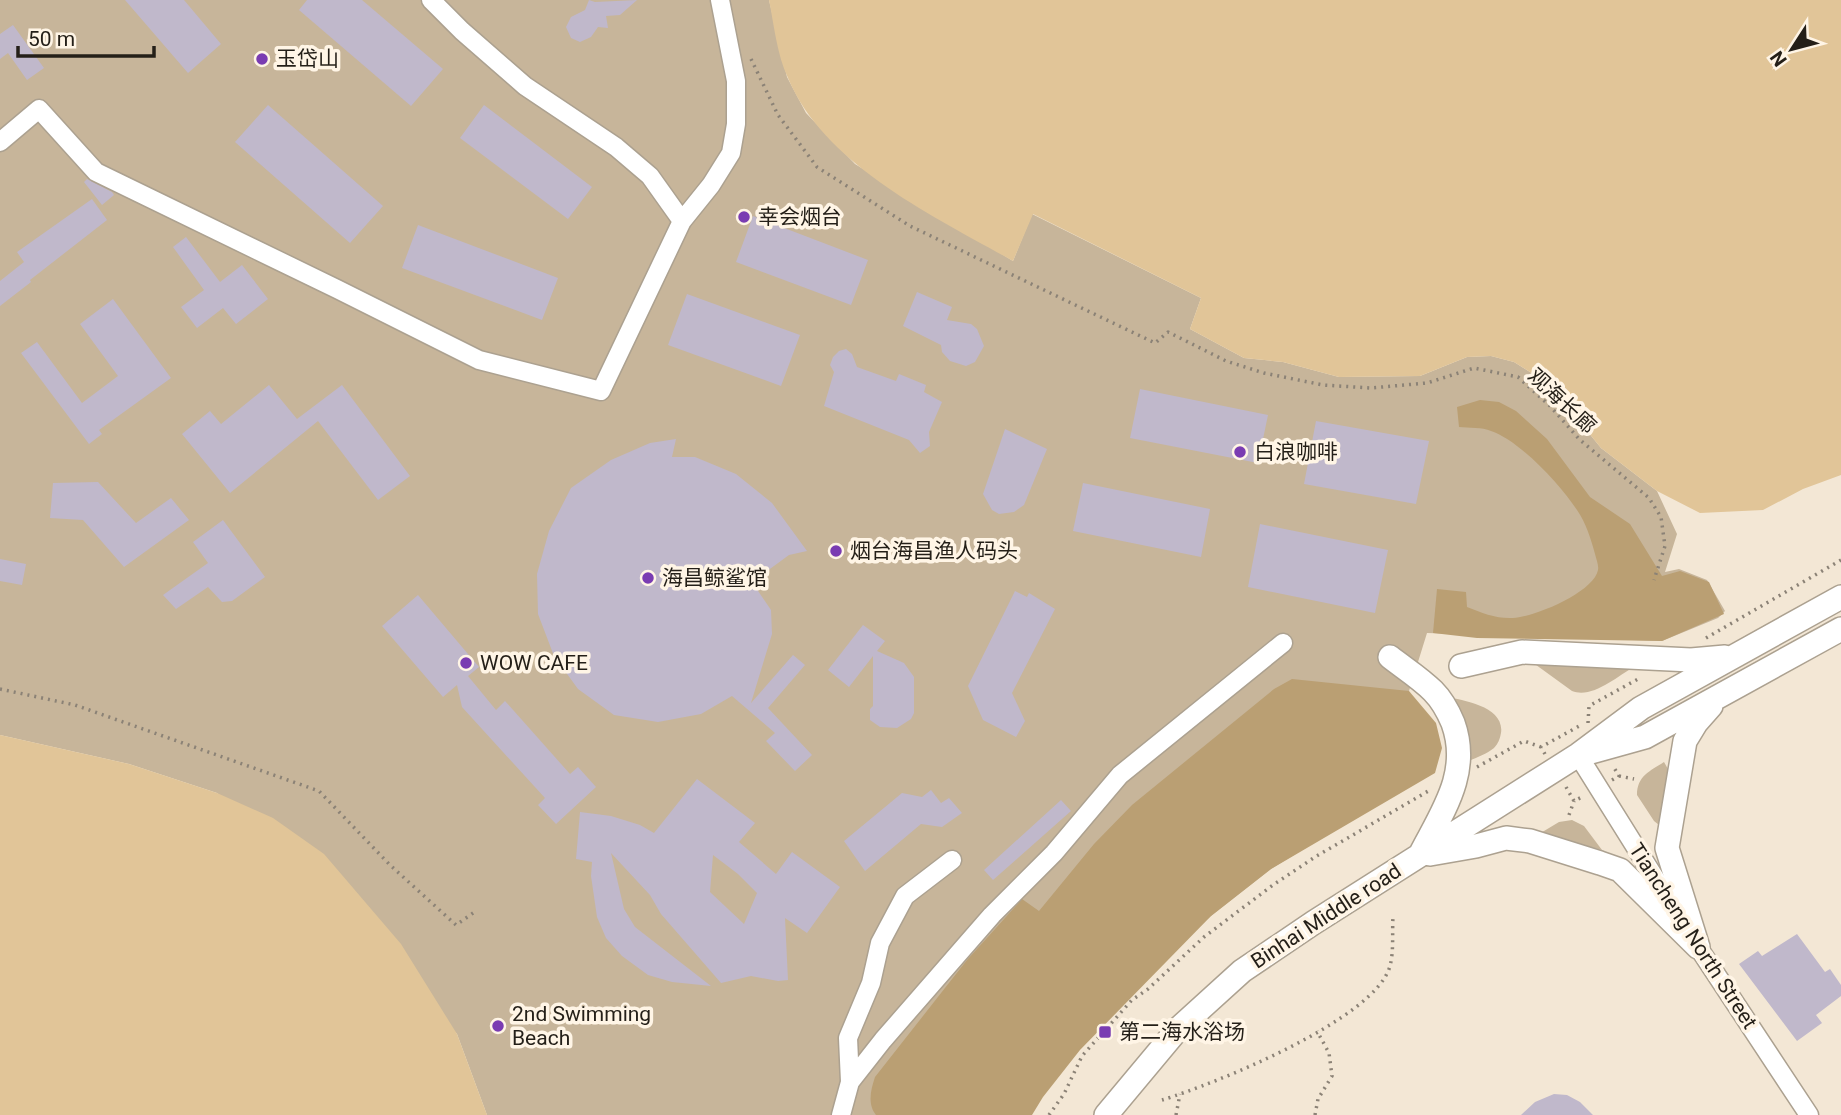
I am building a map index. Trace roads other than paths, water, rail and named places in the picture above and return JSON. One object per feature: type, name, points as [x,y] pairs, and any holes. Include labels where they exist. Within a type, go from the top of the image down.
[{"type":"main road","name":"Binhai Middle road","points":[[1106,1115],[1177,1030],[1242,971],[1578,755],[1641,708],[1841,597]]},
{"type":"main road","name":"Binhai Middle road","points":[[1578,755],[1645,737],[1841,629]]},
{"type":"main road","points":[[1461,666],[1522,652],[1690,660],[1735,656]]},
{"type":"main road","points":[[1390,657],[1432,690],[1448,710],[1458,738],[1460,757],[1457,778],[1420,855]]},
{"type":"main road","points":[[1698,947],[1667,848],[1685,741],[1696,723],[1721,696]]},
{"type":"main road","points":[[1420,855],[1506,838],[1530,841],[1600,863],[1620,870],[1698,947]]},
{"type":"street","points":[[431,0],[525,86],[616,147],[650,176],[682,221]]},
{"type":"street","points":[[0,142],[38,109],[96,172],[479,360],[601,391],[682,221],[731,153],[736,124],[736,81],[720,0]]},
{"type":"street","points":[[850,1082],[992,915],[1054,853],[1120,775],[1283,643]]},
{"type":"street","name":"Tiancheng North Street","points":[[1578,755],[1698,947],[1809,1115]]},
{"type":"street","points":[[841,1115],[850,1082],[848,1038],[871,983],[880,943],[905,896],[952,860]]},
{"type":"place","name":"玉岱山","points":[[262,59]]},
{"type":"place","name":"幸会烟台","points":[[744,217]]},
{"type":"place","name":"白浪咖啡","points":[[1240,452]]},
{"type":"place","name":"烟台海昌渔人码头","points":[[836,551]]},
{"type":"place","name":"海昌鲸鲨馆","points":[[648,578]]},
{"type":"place","name":"WOW CAFE","points":[[466,663]]},
{"type":"place","name":"2nd Swimming Beach","points":[[498,1026]]},
{"type":"place","name":"第二海水浴场","points":[[1105,1032]]}]
